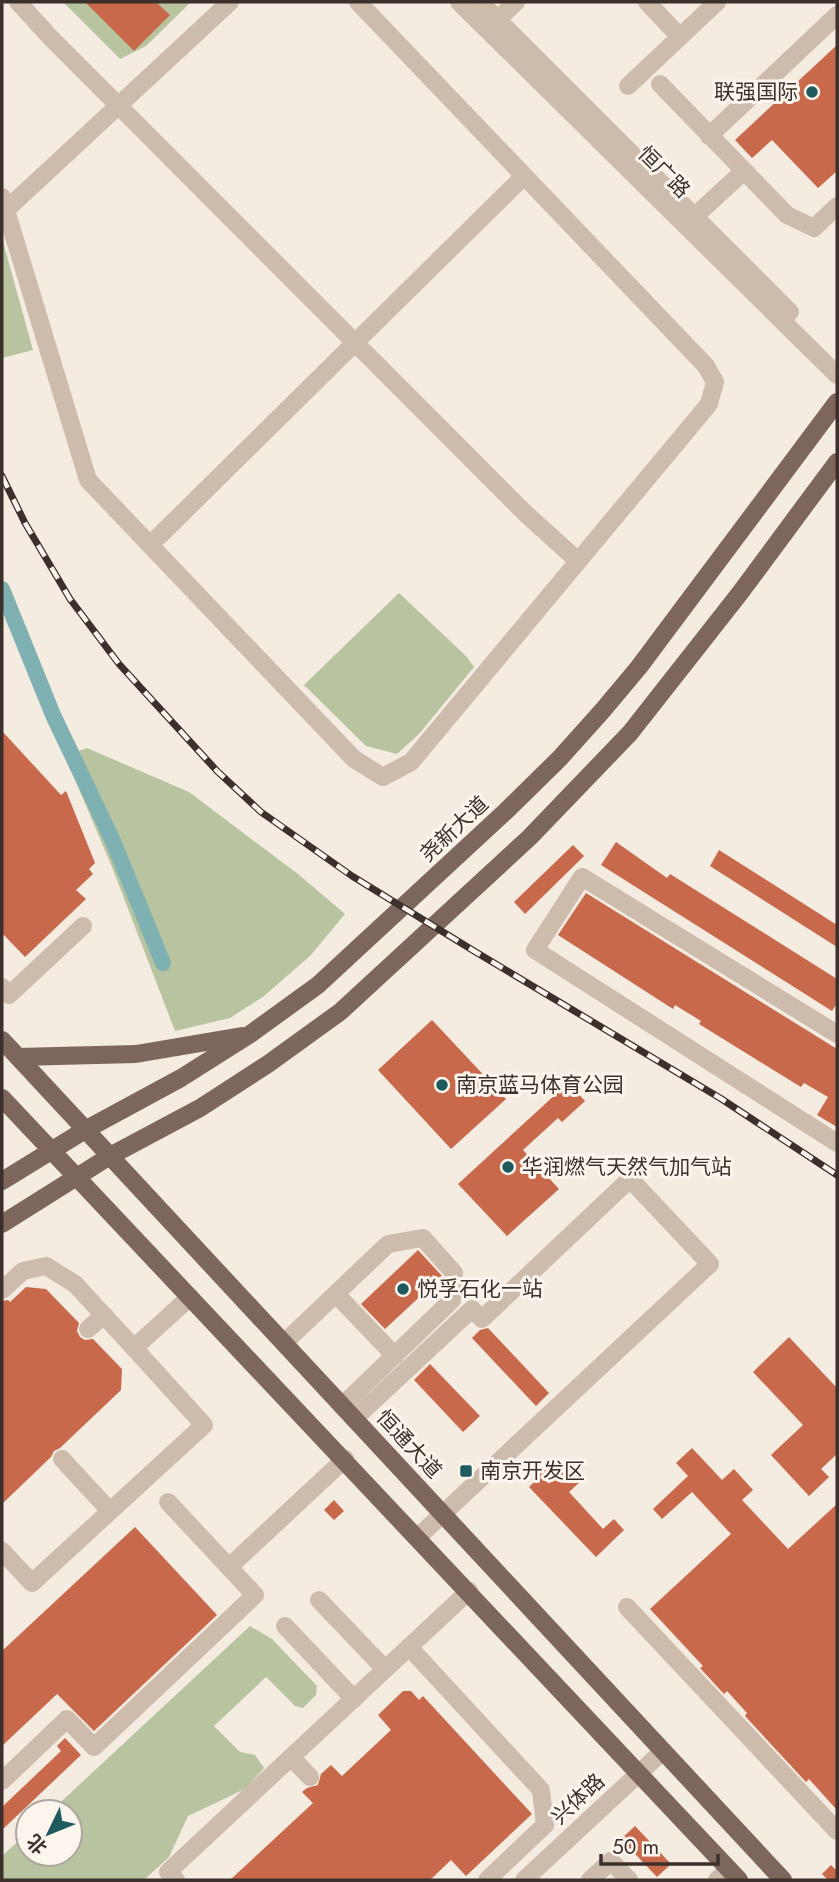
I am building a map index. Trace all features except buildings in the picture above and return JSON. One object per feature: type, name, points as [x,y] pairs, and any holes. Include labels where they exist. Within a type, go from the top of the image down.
[{"type":"main road","name":"尧新大道","points":[[2,1181],[85,1130],[181,1078],[249,1035],[318,985],[506,811],[560,758],[639,667],[837,402]]},
{"type":"main road","points":[[2,1224],[110,1156],[200,1108],[268,1064],[340,1012],[530,837],[585,782],[637,724],[740,593],[837,462]]},
{"type":"main road","points":[[18,1057],[136,1054],[249,1035]]},
{"type":"main road","name":"恒通大道","points":[[2,1040],[783,1880]]},
{"type":"main road","points":[[2,1098],[640,1773],[728,1877]]},
{"type":"street","points":[[18,2],[525,513],[578,561]]},
{"type":"street","points":[[230,2],[118,105],[4,204],[88,480],[354,759],[383,777],[411,762],[709,404],[715,382],[706,366],[358,2]]},
{"type":"street","name":"恒广路","points":[[459,2],[837,375]]},
{"type":"street","name":"恒广路","points":[[480,2],[837,359]]},
{"type":"street","points":[[498,19],[516,2]]},
{"type":"street","points":[[647,2],[680,37]]},
{"type":"street","points":[[628,86],[717,2]]},
{"type":"street","points":[[709,136],[837,15]]},
{"type":"street","points":[[660,85],[787,215],[814,228],[837,206]]},
{"type":"street","points":[[695,216],[744,171]]},
{"type":"street","points":[[150,545],[524,176]]},
{"type":"street","points":[[837,1034],[583,877],[535,950],[837,1143]]},
{"type":"street","points":[[2,986],[9,995],[83,926]]},
{"type":"street","points":[[348,1412],[472,1309],[482,1319],[630,1179],[710,1264],[418,1537]]},
{"type":"street","points":[[284,1343],[388,1244],[423,1238],[454,1273],[453,1300],[395,1356],[348,1412]]},
{"type":"street","points":[[2,1290],[23,1271],[46,1266],[75,1284],[204,1425],[32,1583],[2,1551]]},
{"type":"street","points":[[336,1294],[395,1356]]},
{"type":"street","points":[[134,1348],[190,1297]]},
{"type":"street","points":[[88,1329],[103,1315]]},
{"type":"street","points":[[62,1459],[110,1511]]},
{"type":"street","points":[[229,1567],[345,1460]]},
{"type":"street","points":[[2,1781],[67,1719],[94,1747],[255,1595],[169,1502]]},
{"type":"street","points":[[176,1880],[168,1872],[469,1591]]},
{"type":"street","points":[[319,1600],[385,1670]]},
{"type":"street","points":[[627,1607],[837,1831]]},
{"type":"street","points":[[285,1626],[354,1699]]},
{"type":"street","points":[[409,1647],[541,1790],[545,1825],[487,1880]]},
{"type":"street","name":"兴体路","points":[[524,1880],[663,1751]]},
{"type":"street","points":[[291,1757],[310,1777]]},
{"type":"street","points":[[590,1880],[611,1861],[629,1880]]},
{"type":"green space","points":[[63,2],[191,2],[146,46],[120,59]]},
{"type":"green space","points":[[2,238],[33,350],[2,358]]},
{"type":"green space","points":[[399,593],[466,656],[474,667],[419,734],[397,754],[366,746],[304,685]]},
{"type":"green space","points":[[87,748],[189,792],[298,874],[345,914],[310,956],[264,996],[230,1018],[175,1031],[112,867],[65,756]]},
{"type":"green space","points":[[250,1626],[272,1639],[317,1686],[316,1695],[303,1708],[295,1706],[266,1677],[214,1726],[240,1752],[255,1755],[264,1768],[245,1789],[188,1816],[169,1857],[144,1880],[2,1880],[2,1856],[14,1845],[14,1868],[84,1868],[84,1798],[65,1798]]},
{"type":"waterway","points":[[2,589],[53,715],[112,839],[163,963]]},
{"type":"railway","points":[[2,476],[25,523],[70,599],[119,664],[217,771],[261,812],[352,876],[720,1098],[837,1175]]},
{"type":"place","name":"联强国际","points":[[812,92]]},
{"type":"place","name":"南京蓝马体育公园","points":[[442,1085]]},
{"type":"place","name":"华润燃气天然气加气站","points":[[508,1167]]},
{"type":"place","name":"悦孚石化一站","points":[[403,1289]]},
{"type":"place","name":"南京开发区","points":[[466,1471]]}]
